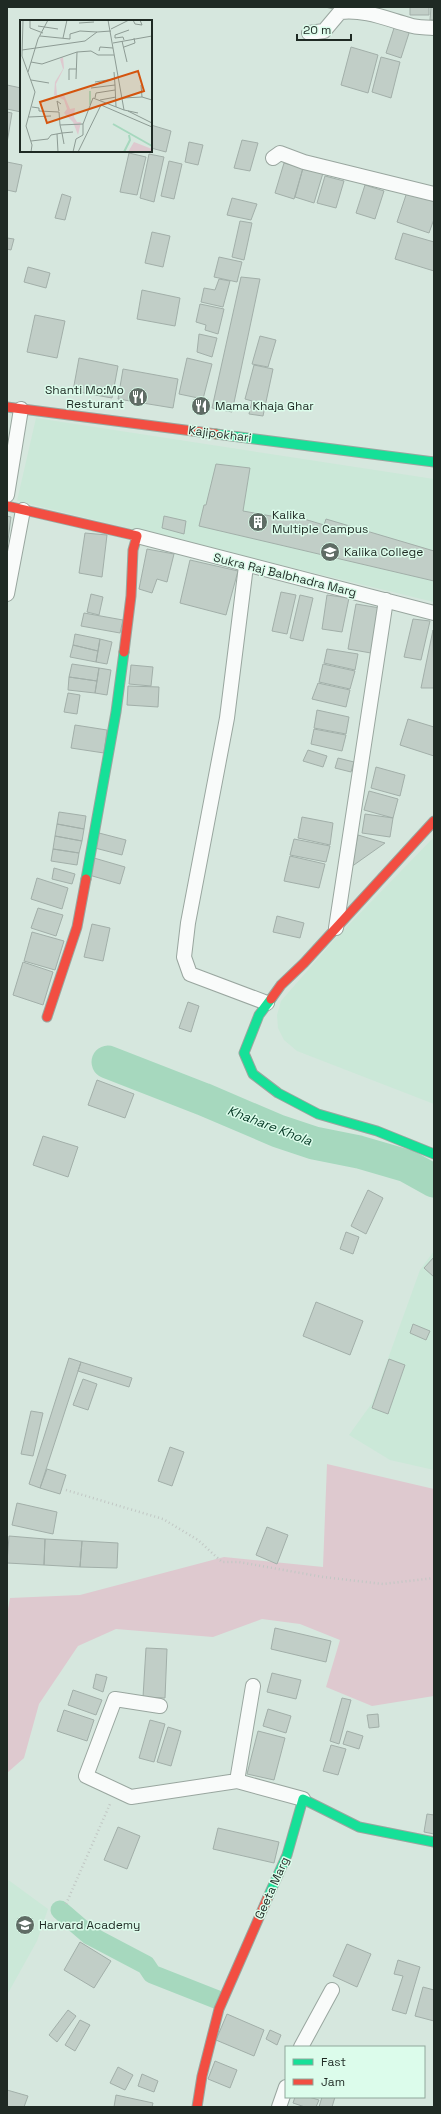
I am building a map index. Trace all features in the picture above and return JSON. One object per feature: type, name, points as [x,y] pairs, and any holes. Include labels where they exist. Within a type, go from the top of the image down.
[{"type":"street","points":[[309,33],[324,31],[340,12],[350,11],[389,18],[411,26],[434,28]]},
{"type":"street","points":[[273,158],[280,153],[304,162],[434,194]]},
{"type":"street","points":[[7,494],[14,408]]},
{"type":"street","name":"Kajipokhari","points":[[14,408],[434,462]]},
{"type":"street","points":[[7,506],[137,536],[133,550],[131,596],[116,712],[94,841],[77,927],[47,1017]]},
{"type":"street","points":[[7,594],[23,510]]},
{"type":"street","name":"Sukra Raj Balbhadra Marg","points":[[137,536],[246,566],[386,600],[434,614]]},
{"type":"street","points":[[246,566],[227,718],[188,923],[184,957],[190,974],[267,1003]]},
{"type":"street","points":[[336,928],[386,600]]},
{"type":"street","points":[[434,821],[336,928],[281,985],[254,1023],[244,1053],[253,1074],[278,1093],[318,1114],[377,1131],[434,1154]]},
{"type":"street","points":[[237,1781],[253,1686]]},
{"type":"street","points":[[160,1706],[114,1699],[86,1776],[131,1796],[237,1781],[303,1799],[359,1827],[434,1842]]},
{"type":"street","name":"Geeta Marg","points":[[197,2107],[202,2076],[219,2009],[287,1855],[303,1799]]},
{"type":"street","points":[[302,2046],[332,1990]]},
{"type":"street","points":[[279,2107],[285,2090]]},
{"type":"path","points":[[66,1490],[163,1519],[198,1540],[222,1562],[239,1562],[323,1577],[383,1584],[434,1578]]},
{"type":"path","points":[[66,1904],[116,1789]]},
{"type":"shaded area","name":"Kalika College","points":[[36,418],[434,479],[434,602],[17,501]]},
{"type":"shaded area","points":[[434,837],[434,1104],[297,1051],[284,1040],[278,1028],[277,1015],[281,1001],[334,940]]},
{"type":"shaded area","points":[[434,1251],[434,1470],[390,1460],[349,1435],[372,1403],[420,1270]]},
{"type":"shaded area","points":[[327,1464],[434,1489],[434,1696],[372,1706],[326,1687],[340,1640],[300,1624],[262,1619],[213,1637],[116,1629],[78,1646],[39,1704],[24,1758],[7,1773],[7,1615],[10,1598],[80,1595],[224,1557],[323,1567]]},
{"type":"shaded area","name":"Harvard Academy","points":[[7,1879],[48,1909],[37,1941],[7,1995]]},
{"type":"building","points":[[325,7],[338,7],[338,10]]},
{"type":"building","points":[[410,7],[429,7],[429,15],[410,15]]},
{"type":"building","points":[[431,7],[434,7],[434,20],[430,20]]},
{"type":"building","points":[[395,25],[410,30],[401,58],[386,53]]},
{"type":"building","points":[[351,47],[378,55],[368,93],[341,85]]},
{"type":"building","points":[[381,57],[400,62],[391,98],[372,92]]},
{"type":"building","points":[[7,85],[20,88],[20,112],[7,109]]},
{"type":"building","points":[[7,112],[12,113],[7,143]]},
{"type":"building","points":[[152,125],[171,131],[166,152],[152,148]]},
{"type":"building","points":[[242,140],[258,143],[250,171],[234,168]]},
{"type":"building","points":[[189,142],[203,145],[198,165],[185,162]]},
{"type":"building","points":[[129,153],[146,157],[137,195],[120,192]]},
{"type":"building","points":[[149,154],[164,157],[154,202],[140,198]]},
{"type":"building","points":[[169,161],[182,164],[174,199],[161,196]]},
{"type":"building","points":[[7,162],[22,165],[16,192],[7,190]]},
{"type":"building","points":[[284,163],[303,168],[294,199],[275,193]]},
{"type":"building","points":[[303,168],[323,173],[314,203],[295,197]]},
{"type":"building","points":[[325,176],[344,181],[336,208],[317,203]]},
{"type":"building","points":[[365,185],[384,191],[375,219],[356,213]]},
{"type":"building","points":[[407,192],[434,200],[434,219],[429,233],[397,222]]},
{"type":"building","points":[[62,194],[71,197],[65,220],[55,218]]},
{"type":"building","points":[[232,198],[257,204],[251,220],[227,215]]},
{"type":"building","points":[[240,221],[252,223],[244,260],[232,257]]},
{"type":"building","points":[[152,232],[170,236],[163,267],[145,263]]},
{"type":"building","points":[[403,233],[434,242],[434,271],[395,259]]},
{"type":"building","points":[[7,238],[14,239],[11,250],[7,249]]},
{"type":"building","points":[[219,257],[242,262],[237,282],[214,277]]},
{"type":"building","points":[[28,267],[50,273],[46,288],[24,282]]},
{"type":"building","points":[[241,277],[260,279],[232,412],[212,408]]},
{"type":"building","points":[[219,279],[230,281],[223,307],[201,302],[204,288],[215,290]]},
{"type":"building","points":[[142,290],[180,298],[175,326],[137,319]]},
{"type":"building","points":[[200,304],[224,309],[218,334],[205,330],[206,325],[196,322]]},
{"type":"building","points":[[35,315],[65,321],[57,358],[27,352]]},
{"type":"building","points":[[199,334],[217,338],[212,357],[197,352]]},
{"type":"building","points":[[260,336],[276,340],[268,367],[252,364]]},
{"type":"building","points":[[79,358],[118,366],[112,398],[73,391]]},
{"type":"building","points":[[187,358],[212,364],[203,399],[179,394]]},
{"type":"building","points":[[254,365],[273,369],[263,416],[249,414],[252,401],[245,399]]},
{"type":"building","points":[[123,369],[178,379],[173,408],[118,399]]},
{"type":"building","name":"Kalika Multiple Campus","points":[[216,464],[250,468],[243,511],[282,518],[284,513],[324,525],[326,519],[434,551],[434,581],[199,526]]},
{"type":"building","points":[[7,516],[11,517],[7,548]]},
{"type":"building","points":[[164,516],[186,521],[184,534],[162,528]]},
{"type":"building","points":[[85,533],[107,535],[102,577],[79,573]]},
{"type":"building","points":[[147,549],[174,554],[167,582],[157,579],[152,593],[139,589]]},
{"type":"building","points":[[190,560],[238,571],[226,615],[180,603]]},
{"type":"building","points":[[281,592],[296,595],[287,634],[272,631]]},
{"type":"building","points":[[91,594],[103,597],[99,615],[87,612]]},
{"type":"building","points":[[300,595],[313,598],[303,641],[290,638]]},
{"type":"building","points":[[327,595],[349,598],[342,632],[322,629]]},
{"type":"building","points":[[356,604],[380,608],[371,653],[348,649]]},
{"type":"building","points":[[84,613],[123,620],[120,633],[81,626]]},
{"type":"building","points":[[413,619],[430,621],[421,660],[404,657]]},
{"type":"building","points":[[433,630],[434,688],[421,688]]},
{"type":"building","points":[[75,634],[100,639],[98,651],[73,645]]},
{"type":"building","points":[[100,639],[112,642],[107,664],[96,662]]},
{"type":"building","points":[[73,645],[98,651],[96,662],[70,657]]},
{"type":"building","points":[[327,649],[358,654],[355,670],[324,663]]},
{"type":"building","points":[[72,664],[99,668],[97,681],[69,677]]},
{"type":"building","points":[[323,664],[355,671],[350,689],[319,682]]},
{"type":"building","points":[[131,665],[153,667],[151,686],[129,684]]},
{"type":"building","points":[[99,668],[111,670],[107,695],[95,693]]},
{"type":"building","points":[[69,677],[97,681],[95,693],[68,690]]},
{"type":"building","points":[[318,683],[350,690],[346,707],[312,699]]},
{"type":"building","points":[[128,686],[159,687],[158,707],[127,705]]},
{"type":"building","points":[[68,693],[80,695],[77,714],[64,712]]},
{"type":"building","points":[[317,710],[349,717],[346,734],[314,728]]},
{"type":"building","points":[[408,719],[434,727],[434,756],[400,745]]},
{"type":"building","points":[[75,725],[107,730],[104,753],[71,748]]},
{"type":"building","points":[[314,729],[346,735],[342,751],[311,744]]},
{"type":"building","points":[[308,750],[327,756],[323,767],[303,761]]},
{"type":"building","points":[[338,758],[354,762],[351,772],[335,768]]},
{"type":"building","points":[[376,767],[405,775],[400,796],[371,788]]},
{"type":"building","points":[[369,791],[398,799],[393,818],[364,810]]},
{"type":"building","points":[[59,812],[86,816],[84,829],[57,824]]},
{"type":"building","points":[[365,814],[393,818],[390,837],[362,833]]},
{"type":"building","points":[[302,817],[333,823],[330,845],[298,838]]},
{"type":"building","points":[[57,824],[84,829],[82,841],[55,836]]},
{"type":"building","points":[[99,833],[126,840],[122,855],[95,848]]},
{"type":"building","points":[[358,835],[385,843],[351,867]]},
{"type":"building","points":[[55,836],[82,841],[79,853],[53,849]]},
{"type":"building","points":[[294,839],[330,846],[326,862],[290,855]]},
{"type":"building","points":[[53,849],[79,853],[77,865],[51,861]]},
{"type":"building","points":[[290,856],[325,864],[319,888],[284,881]]},
{"type":"building","points":[[94,858],[125,867],[120,884],[89,875]]},
{"type":"building","points":[[54,868],[75,874],[72,884],[52,879]]},
{"type":"building","points":[[37,878],[68,888],[62,909],[31,899]]},
{"type":"building","points":[[38,908],[63,915],[56,936],[31,928]]},
{"type":"building","points":[[277,916],[304,923],[300,938],[273,932]]},
{"type":"building","points":[[92,924],[110,928],[103,961],[84,957]]},
{"type":"building","points":[[32,932],[64,941],[55,970],[24,961]]},
{"type":"building","points":[[23,962],[53,972],[43,1005],[13,995]]},
{"type":"building","points":[[188,1002],[199,1006],[191,1032],[179,1028]]},
{"type":"building","points":[[97,1080],[134,1094],[125,1118],[88,1105]]},
{"type":"building","points":[[43,1136],[78,1147],[68,1177],[33,1165]]},
{"type":"building","points":[[368,1190],[383,1198],[366,1234],[351,1226]]},
{"type":"building","points":[[346,1232],[359,1237],[353,1254],[340,1249]]},
{"type":"building","points":[[434,1257],[434,1277],[424,1268]]},
{"type":"building","points":[[316,1302],[363,1321],[350,1355],[303,1336]]},
{"type":"building","points":[[413,1324],[430,1331],[426,1340],[410,1333]]},
{"type":"building","points":[[69,1358],[81,1362],[40,1488],[29,1484]]},
{"type":"building","points":[[389,1359],[405,1365],[388,1414],[372,1408]]},
{"type":"building","points":[[81,1362],[132,1378],[129,1387],[78,1371]]},
{"type":"building","points":[[83,1379],[97,1384],[88,1410],[73,1405]]},
{"type":"building","points":[[31,1411],[43,1413],[33,1456],[21,1454]]},
{"type":"building","points":[[170,1447],[184,1452],[172,1486],[158,1481]]},
{"type":"building","points":[[47,1469],[66,1475],[60,1494],[40,1488]]},
{"type":"building","points":[[17,1503],[57,1512],[53,1534],[12,1525]]},
{"type":"building","points":[[267,1527],[288,1535],[277,1564],[256,1555]]},
{"type":"building","points":[[9,1536],[45,1539],[44,1565],[7,1563]]},
{"type":"building","points":[[45,1539],[82,1541],[80,1567],[44,1565]]},
{"type":"building","points":[[82,1541],[118,1543],[117,1568],[80,1567]]},
{"type":"building","points":[[275,1628],[331,1641],[326,1662],[271,1649]]},
{"type":"building","points":[[146,1648],[167,1649],[165,1698],[143,1697]]},
{"type":"building","points":[[272,1673],[301,1680],[296,1699],[267,1692]]},
{"type":"building","points":[[96,1674],[107,1677],[103,1692],[93,1688]]},
{"type":"building","points":[[73,1690],[102,1700],[96,1715],[68,1705]]},
{"type":"building","points":[[342,1698],[351,1700],[339,1744],[330,1741]]},
{"type":"building","points":[[268,1709],[291,1716],[286,1733],[263,1726]]},
{"type":"building","points":[[64,1710],[94,1720],[87,1741],[57,1731]]},
{"type":"building","points":[[378,1714],[379,1727],[369,1728],[367,1715]]},
{"type":"building","points":[[150,1720],[165,1724],[154,1762],[139,1758]]},
{"type":"building","points":[[168,1727],[181,1731],[171,1766],[157,1762]]},
{"type":"building","points":[[258,1731],[285,1738],[274,1780],[247,1774]]},
{"type":"building","points":[[347,1731],[363,1736],[359,1749],[343,1744]]},
{"type":"building","points":[[331,1745],[346,1749],[338,1775],[323,1771]]},
{"type":"building","points":[[427,1814],[434,1815],[434,1834],[424,1832]]},
{"type":"building","points":[[118,1827],[140,1836],[127,1869],[104,1860]]},
{"type":"building","points":[[218,1828],[279,1842],[274,1863],[213,1849]]},
{"type":"building","points":[[80,1942],[111,1961],[94,1988],[64,1970]]},
{"type":"building","points":[[347,1944],[371,1954],[357,1987],[333,1976]]},
{"type":"building","points":[[398,1960],[420,1967],[406,2014],[392,2010],[403,1976],[394,1974]]},
{"type":"building","points":[[423,1987],[434,1990],[434,2021],[415,2016]]},
{"type":"building","points":[[68,2010],[76,2016],[57,2042],[49,2035]]},
{"type":"building","points":[[227,2014],[264,2030],[254,2056],[216,2040]]},
{"type":"building","points":[[80,2020],[90,2025],[75,2051],[65,2045]]},
{"type":"building","points":[[270,2030],[281,2035],[277,2045],[266,2039]]},
{"type":"building","points":[[215,2061],[237,2070],[230,2088],[208,2079]]},
{"type":"building","points":[[118,2067],[133,2075],[125,2090],[110,2083]]},
{"type":"building","points":[[142,2074],[158,2081],[154,2092],[138,2086]]},
{"type":"building","points":[[7,2090],[28,2096],[24,2107],[7,2107]]},
{"type":"building","points":[[116,2095],[153,2103],[152,2107],[114,2107]]},
{"type":"building","points":[[295,2098],[312,2098],[319,2100],[316,2107],[305,2107],[293,2103]]},
{"type":"building","points":[[322,2098],[335,2098],[332,2107],[319,2107]]},
{"type":"waterway","name":"Khahare Khola","points":[[108,1062],[203,1099],[278,1131],[314,1143],[359,1152],[407,1166],[434,1181]]},
{"type":"waterway","points":[[60,1910],[89,1935],[146,1965],[152,1974],[218,2000]]},
{"type":"traffic: fast","points":[[216,434],[434,462]]},
{"type":"traffic: fast","points":[[86,879],[116,712],[124,652]]},
{"type":"traffic: fast","points":[[271,999],[259,1015],[244,1053],[253,1074],[278,1093],[318,1114],[377,1131],[434,1154]]},
{"type":"traffic: fast","points":[[268,1897],[287,1855],[303,1799],[359,1827],[434,1842]]},
{"type":"traffic: jam","points":[[7,407],[216,434]]},
{"type":"traffic: jam","points":[[7,506],[137,536],[133,550],[131,596],[124,652]]},
{"type":"traffic: jam","points":[[271,999],[281,985],[304,963],[434,821]]},
{"type":"traffic: jam","points":[[47,1017],[77,927],[86,879]]},
{"type":"traffic: jam","points":[[197,2107],[202,2076],[219,2009],[268,1897]]},
{"type":"place","name":"Shanti Mo:Mo Resturant","points":[[138,397]]},
{"type":"place","name":"Mama Khaja Ghar","points":[[201,406]]},
{"type":"place","name":"Kalika Multiple Campus","points":[[258,522]]},
{"type":"place","name":"Kalika College","points":[[330,552]]},
{"type":"place","name":"Harvard Academy","points":[[25,1925]]}]
